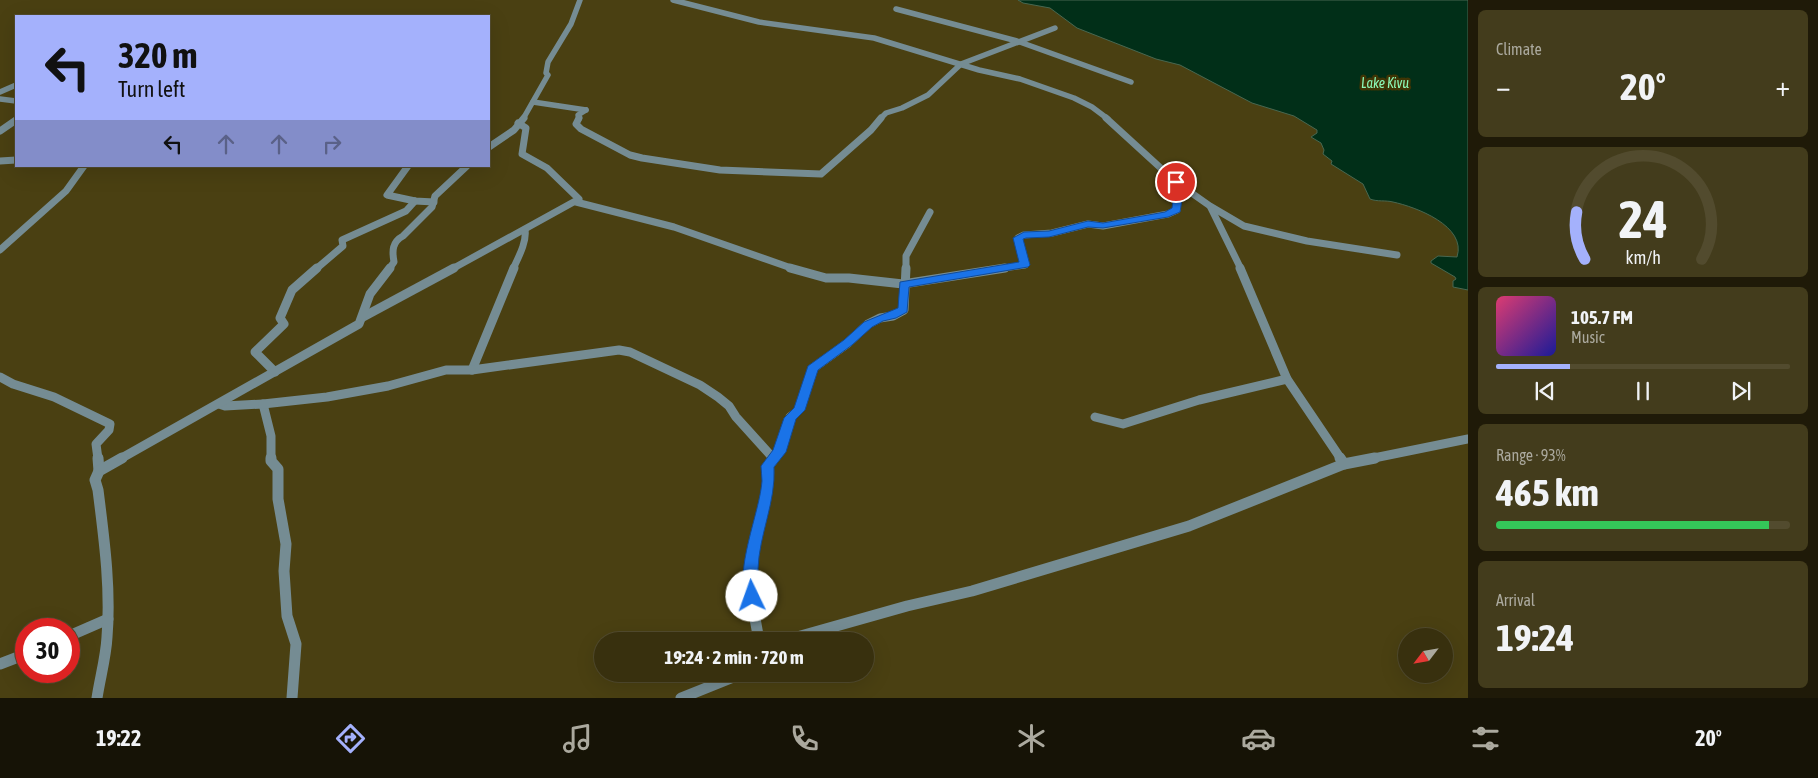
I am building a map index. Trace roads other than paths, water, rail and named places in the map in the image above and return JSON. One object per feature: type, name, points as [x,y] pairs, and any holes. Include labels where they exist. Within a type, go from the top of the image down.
[{"type":"street","points":[[490,146],[514,130],[526,116],[548,75],[546,73],[548,62],[571,24],[580,0]]},
{"type":"street","points":[[673,0],[759,22],[874,38],[1020,80],[1082,101],[1118,128],[1183,187],[1233,221],[1255,230],[1378,254],[1397,255]]},
{"type":"street","points":[[896,9],[1017,41],[1131,82]]},
{"type":"street","points":[[533,102],[586,110],[578,115],[579,119],[576,124],[581,129],[630,156],[720,170],[822,174],[871,130],[886,112],[902,108],[928,95],[961,64],[1055,28]]},
{"type":"street","points":[[0,92],[15,85]]},
{"type":"street","points":[[0,100],[15,102]]},
{"type":"street","points":[[0,131],[15,121]]},
{"type":"street","points":[[518,124],[526,128],[522,154],[535,160],[559,179],[579,199],[576,202]]},
{"type":"street","points":[[0,161],[15,160]]},
{"type":"street","points":[[0,250],[66,191],[83,167]]},
{"type":"street","points":[[407,167],[387,195],[414,201],[434,202]]},
{"type":"street","points":[[99,471],[359,324],[370,294],[384,279],[394,262],[392,250],[398,239],[432,207],[436,196],[466,167]]},
{"type":"street","points":[[363,317],[399,299],[499,242],[525,230],[568,204],[576,202],[618,212],[642,221],[674,227],[807,274],[826,278],[849,278],[903,284],[1025,265],[1018,238],[1024,235],[1049,234],[1088,224],[1103,226],[1168,214],[1177,210],[1178,193],[1183,187]]},
{"type":"street","points":[[275,372],[256,352],[284,324],[280,318],[292,290],[343,246],[342,240],[406,211],[414,201]]},
{"type":"street","points":[[1210,206],[1232,249],[1287,380],[1344,464]]},
{"type":"street","points":[[757,632],[753,609],[751,568],[769,482],[768,466],[779,452],[790,418],[799,410],[812,368],[848,343],[868,324],[880,318],[893,316],[904,310],[903,284],[906,256],[930,212]]},
{"type":"street","points":[[472,370],[521,250],[526,234],[525,230]]},
{"type":"street","points":[[219,404],[226,406],[262,404],[327,397],[388,386],[446,370],[472,370],[532,360],[619,350],[630,352],[700,385],[718,397],[729,406],[736,417],[773,458]]},
{"type":"street","points":[[0,377],[14,384],[54,397],[110,424],[109,430],[96,444],[99,471],[95,480],[98,490],[106,560],[108,619],[107,639],[97,698]]},
{"type":"street","points":[[1095,417],[1123,424],[1199,400],[1287,380]]},
{"type":"street","points":[[262,404],[268,418],[267,425],[271,436],[271,461],[278,469],[278,499],[286,544],[284,571],[287,616],[296,644],[292,698]]},
{"type":"street","points":[[816,632],[908,606],[972,591],[1188,526],[1344,464],[1468,439]]},
{"type":"street","points":[[80,631],[108,619]]},
{"type":"street","points":[[0,664],[15,658]]},
{"type":"street","points":[[681,698],[721,682]]},
{"type":"water","name":"Lake Kivu","points":[[1018,0],[1468,0],[1468,290],[1453,287],[1455,277],[1431,263],[1438,256],[1457,257],[1458,246],[1454,236],[1447,227],[1426,213],[1414,208],[1393,202],[1370,199],[1363,184],[1331,164],[1332,161],[1323,154],[1324,150],[1321,143],[1311,137],[1317,133],[1317,130],[1294,116],[1252,103],[1180,65],[1156,59],[1077,28],[1050,8],[1023,3]]}]
